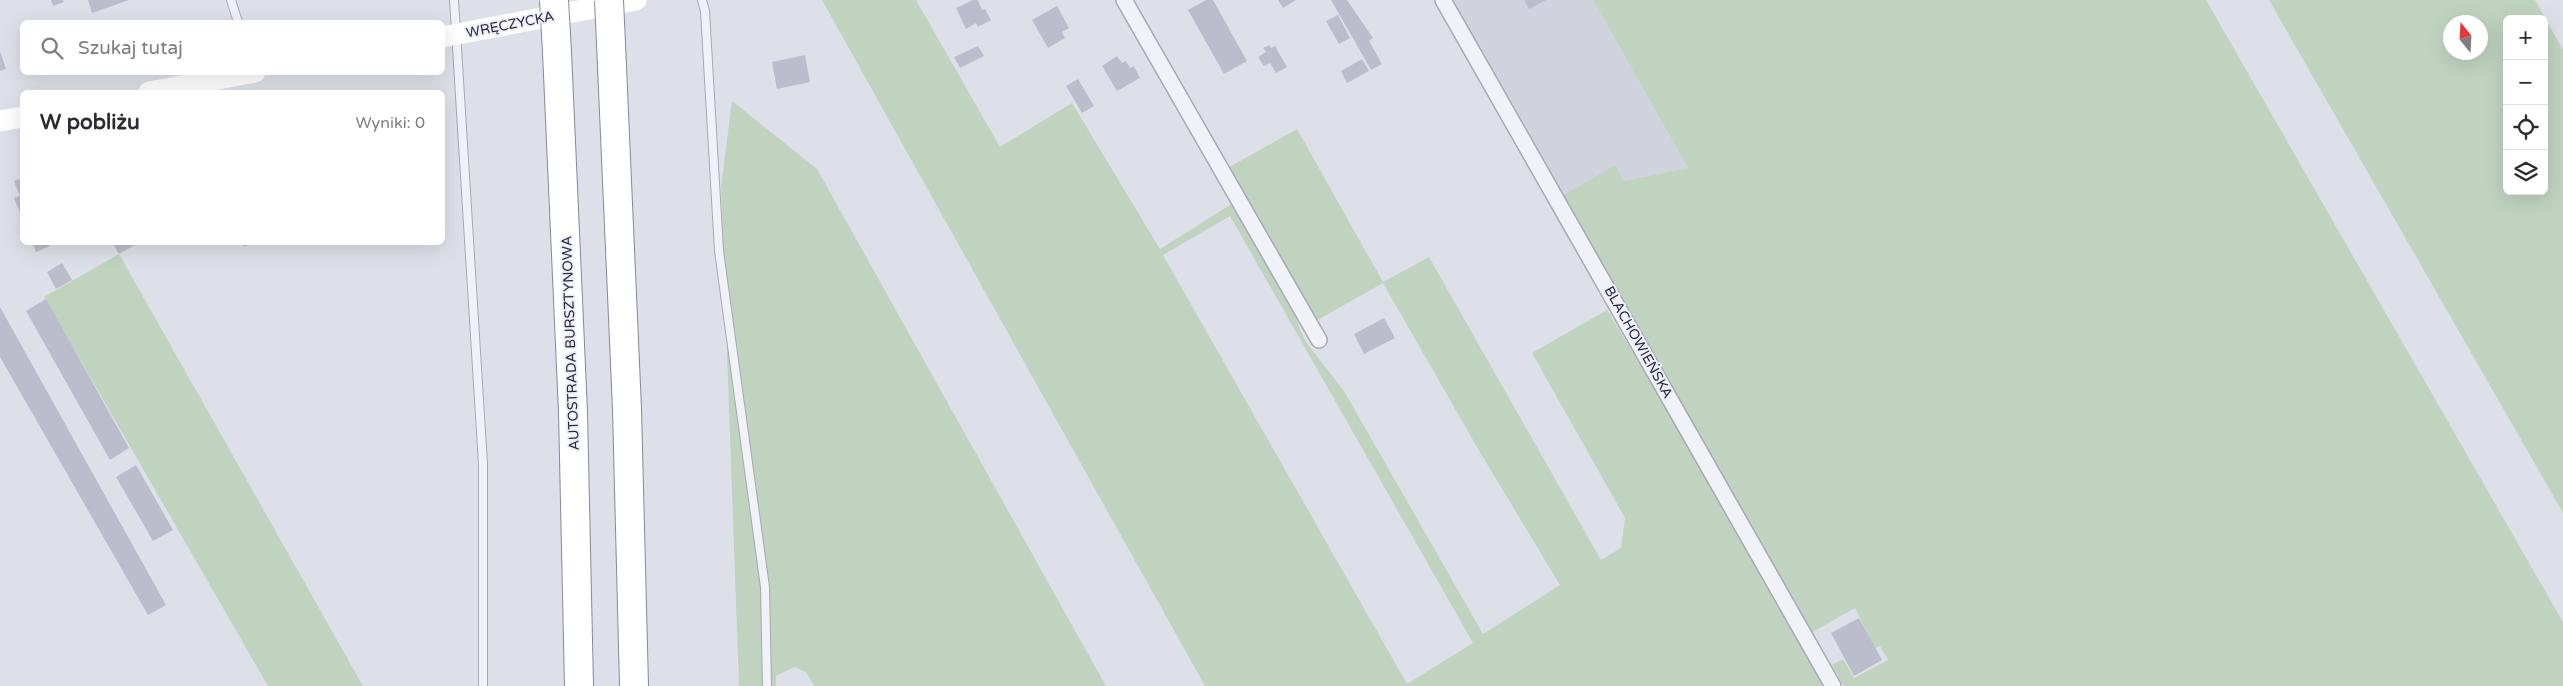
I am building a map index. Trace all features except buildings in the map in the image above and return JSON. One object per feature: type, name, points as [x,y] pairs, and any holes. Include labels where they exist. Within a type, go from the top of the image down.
[{"type":"highway","name":"AUTOSTRADA BURSZTYNOWA","points":[[554,0],[573,412],[579,686]]},
{"type":"highway","points":[[609,0],[627,408],[634,686]]},
{"type":"main road","name":"WRĘCZYCKA","points":[[450,36],[636,0]]},
{"type":"main road","points":[[160,90],[239,75]]},
{"type":"main road","points":[[0,121],[20,117]]},
{"type":"street","points":[[1124,0],[1319,340]]},
{"type":"street","name":"BLACHOWIEŃSKA","points":[[1443,0],[1833,686]]},
{"type":"lane","points":[[231,0],[237,20]]},
{"type":"lane","points":[[454,0],[450,36],[483,464],[483,686]]},
{"type":"lane","points":[[702,0],[705,11],[719,251],[765,587],[767,686]]},
{"type":"shaded area","points":[[1452,0],[1593,0],[1688,168],[1624,181],[1615,166],[1564,195]]},
{"type":"green space","points":[[822,0],[916,0],[1000,147],[1072,103],[1160,249],[1235,202],[1291,302],[1300,330],[1308,345],[1344,391],[1483,634],[1560,585],[1481,454],[1383,283],[1314,322],[1226,169],[1297,129],[1383,282],[1429,257],[1601,560],[1621,548],[1625,518],[1532,353],[1607,310],[1724,502],[1823,686],[1205,686]],"holes":[[[1230,216],[1473,643],[1407,684],[1163,255]]]},
{"type":"green space","points":[[1593,0],[2206,0],[2563,622],[2563,686],[1844,686],[1832,665],[1843,659],[1854,678],[1888,660],[1880,646],[1875,648],[1855,608],[1809,634],[1564,195],[1615,165],[1624,181],[1688,168]]},
{"type":"green space","points":[[2269,0],[2535,0],[2543,15],[2503,15],[2503,195],[2548,195],[2548,23],[2563,50],[2563,513]]},
{"type":"green space","points":[[732,101],[817,169],[1106,686],[814,686],[806,672],[794,667],[776,676],[776,686],[739,686],[721,187]]},
{"type":"green space","points":[[119,254],[363,686],[268,686],[44,297]]}]
